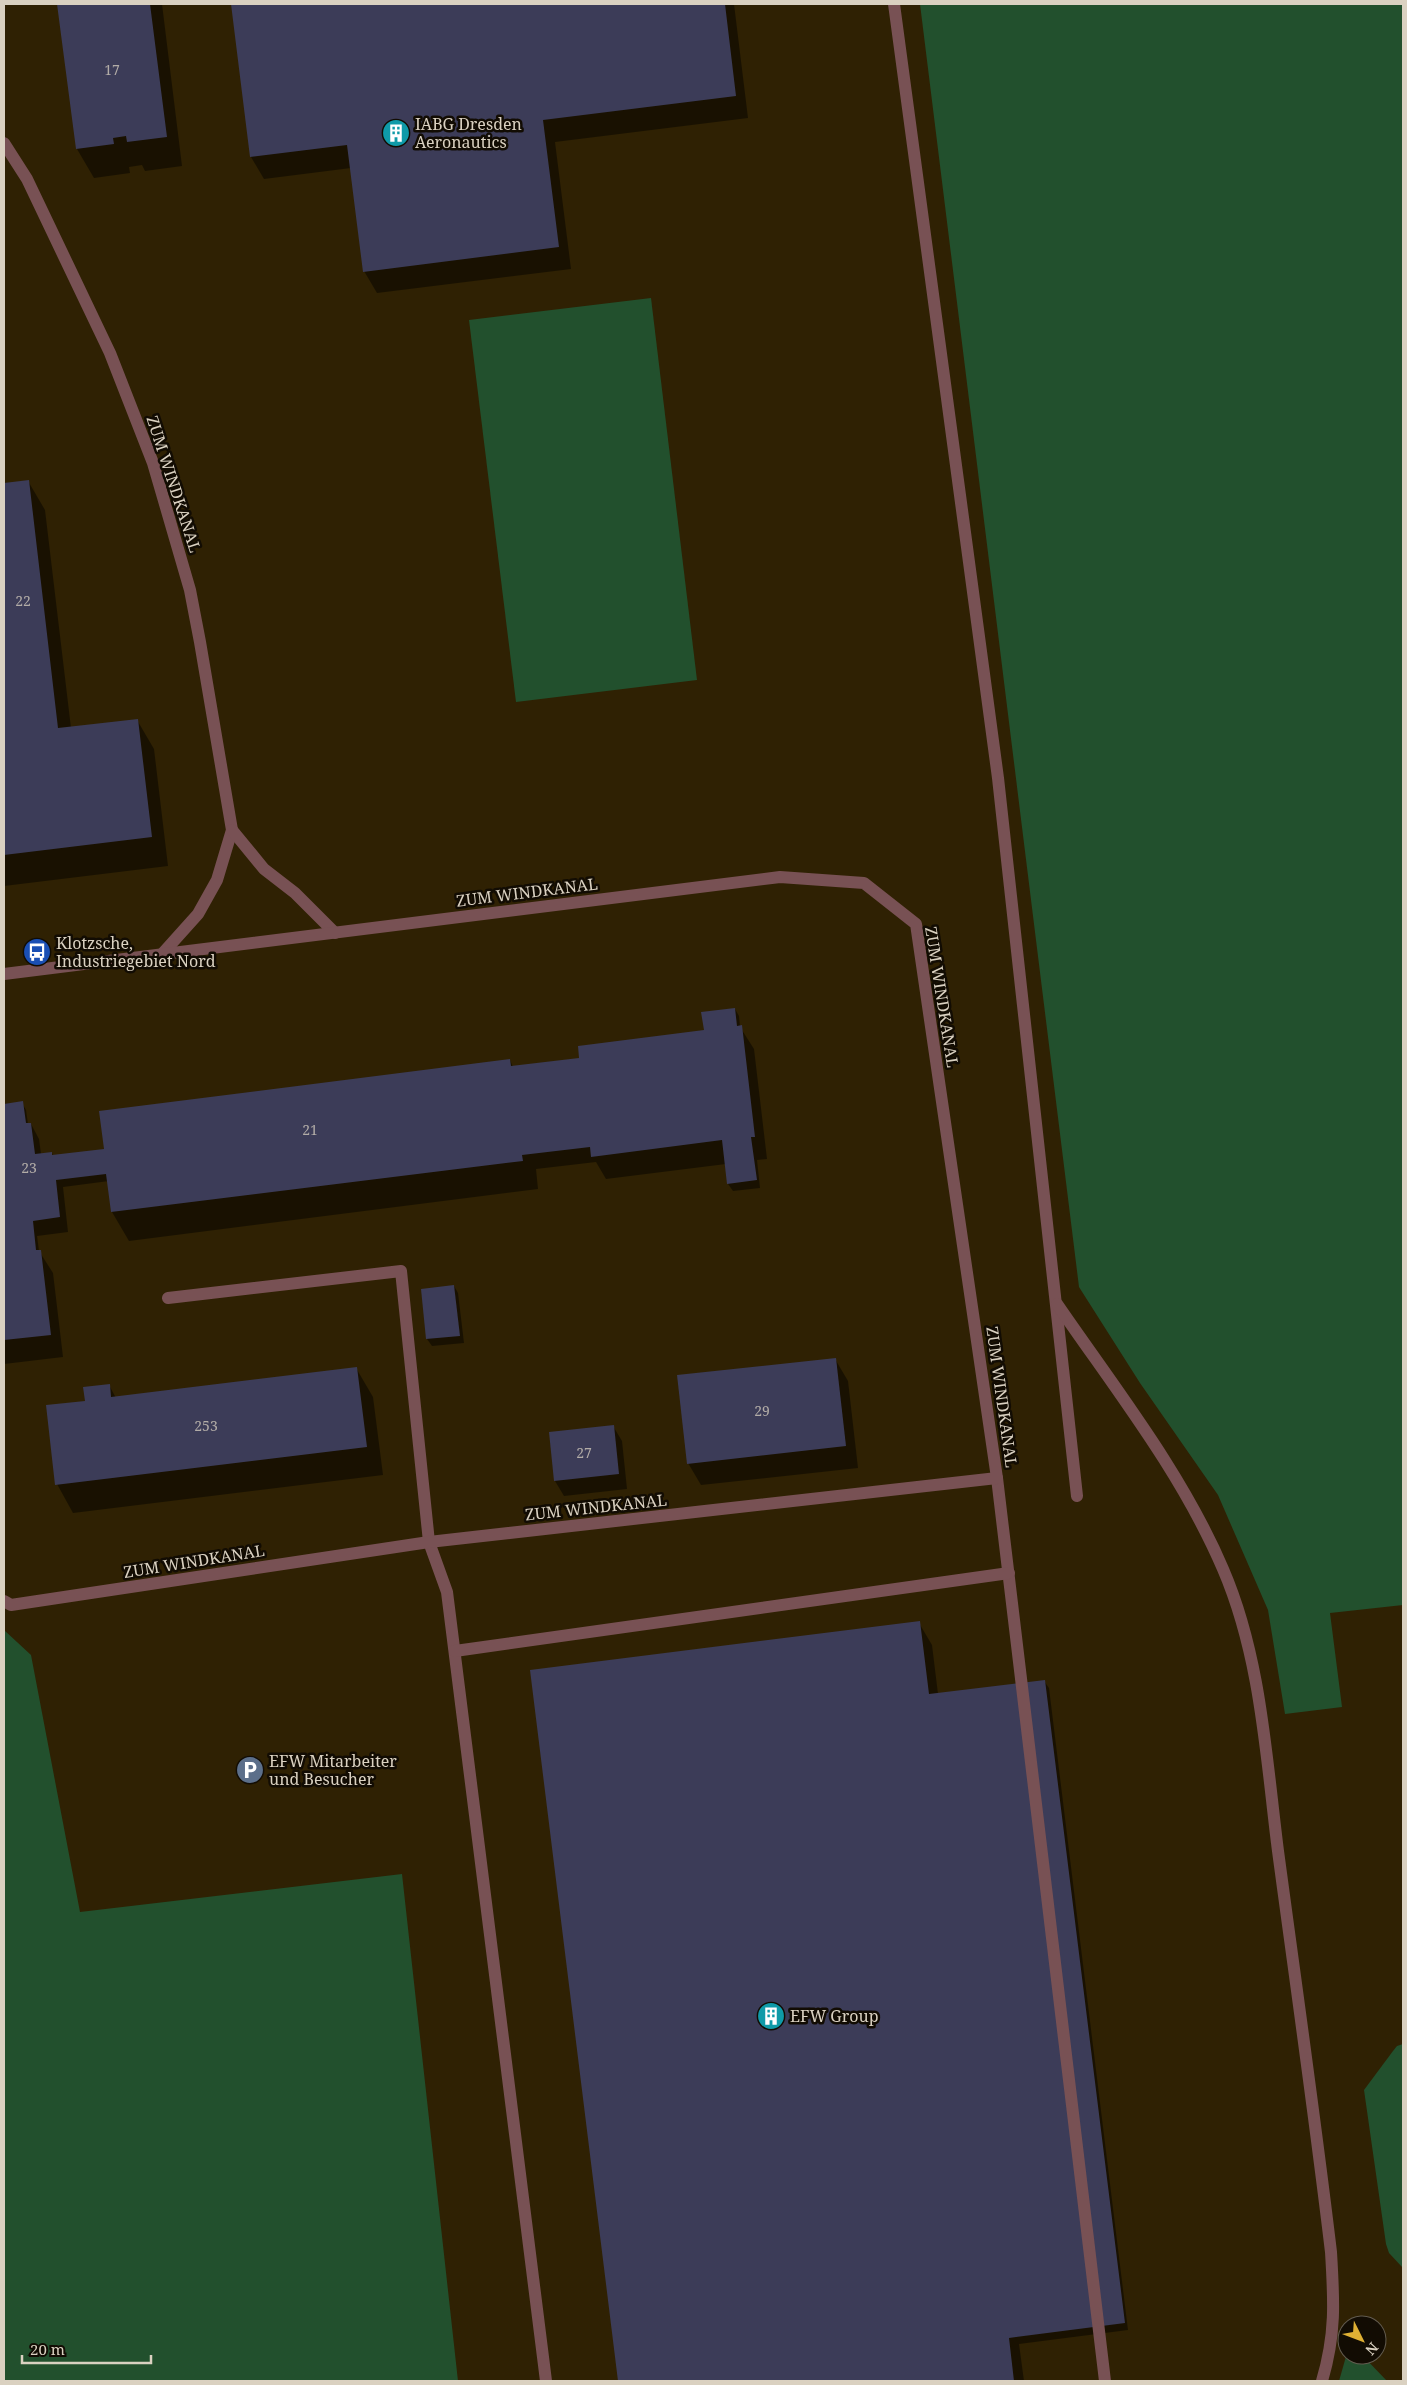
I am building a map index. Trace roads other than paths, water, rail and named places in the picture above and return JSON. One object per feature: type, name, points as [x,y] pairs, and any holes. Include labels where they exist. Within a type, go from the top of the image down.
[{"type":"street","points":[[894,4],[998,778],[1076,1496]]},
{"type":"street","name":"ZUM WINDKANAL","points":[[4,143],[26,179],[110,353],[154,463],[190,590],[232,830],[217,880],[198,914],[162,952]]},
{"type":"street","name":"ZUM WINDKANAL","points":[[232,830],[264,869],[295,893],[334,933]]},
{"type":"street","name":"ZUM WINDKANAL","points":[[4,974],[162,952],[334,933],[780,876],[864,883],[916,924],[997,1478],[429,1542],[11,1605],[4,1601]]},
{"type":"street","points":[[168,1298],[401,1271],[429,1542],[447,1592],[546,2381]]},
{"type":"street","points":[[1055,1302],[1171,1469],[1204,1528],[1224,1570],[1245,1630],[1261,1719],[1331,2252],[1335,2304],[1333,2332],[1322,2381]]},
{"type":"street","points":[[997,1478],[1105,2381]]},
{"type":"street","points":[[455,1651],[1008,1573]]},
{"type":"place","name":"IABG Dresden Aeronautics","points":[[396,133]]},
{"type":"place","name":"Klotzsche, Industriegebiet Nord","points":[[37,952]]},
{"type":"place","name":"EFW Mitarbeiter und Besucher","points":[[250,1770]]},
{"type":"place","name":"EFW Group","points":[[771,2016]]}]
